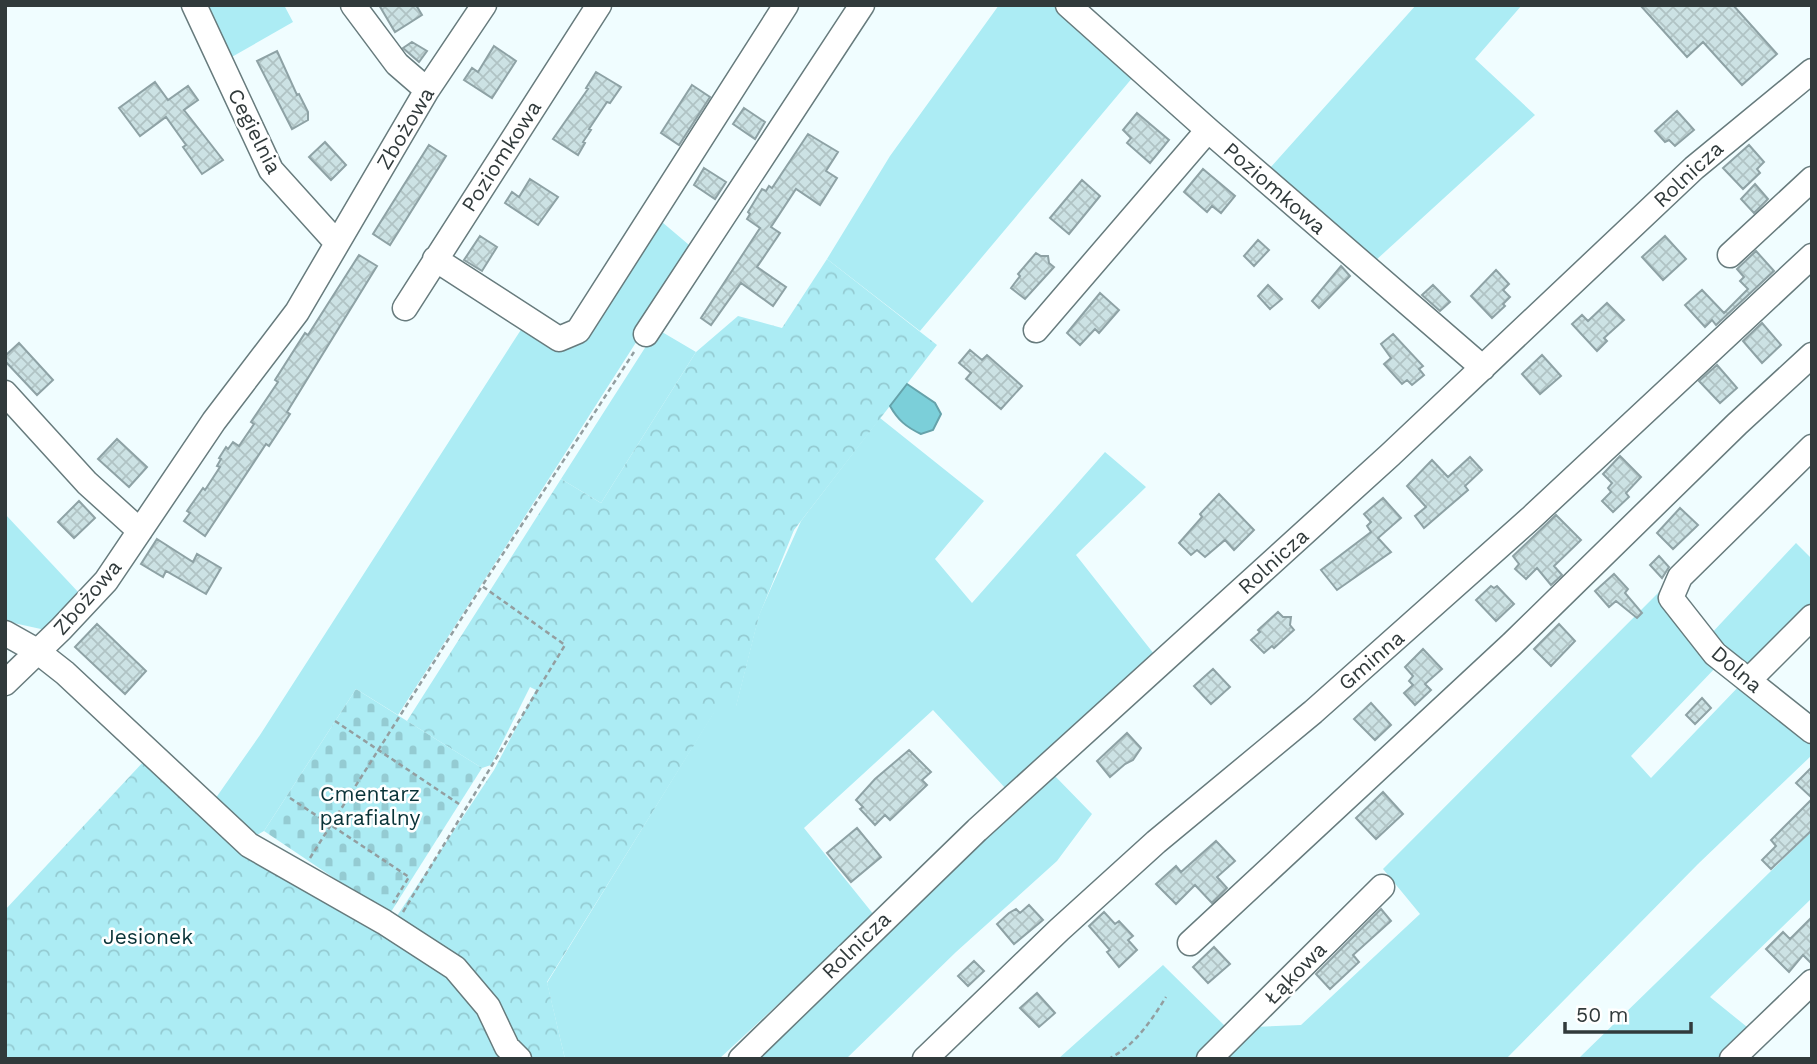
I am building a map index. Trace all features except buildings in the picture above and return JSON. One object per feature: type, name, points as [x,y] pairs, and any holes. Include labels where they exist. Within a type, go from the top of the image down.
[{"type":"street","name":"Cegielnia","points":[[194,5],[271,170],[337,242]]},
{"type":"street","points":[[353,5],[397,64],[427,90]]},
{"type":"street","name":"Zbożowa","points":[[484,5],[427,90],[297,312],[214,421],[106,581],[37,651],[65,673],[249,845],[387,915],[455,968],[488,1007],[507,1047],[519,1059]]},
{"type":"street","name":"Poziomkowa","points":[[405,308],[599,5]]},
{"type":"street","points":[[435,259],[559,339],[578,331],[786,5]]},
{"type":"street","points":[[646,334],[862,5]]},
{"type":"street","name":"Poziomkowa","points":[[1068,5],[1483,368]]},
{"type":"street","name":"Rolnicza","points":[[741,1059],[977,830],[1483,368],[1694,167],[1812,71]]},
{"type":"street","points":[[1036,330],[1208,130]]},
{"type":"street","points":[[1730,255],[1812,179]]},
{"type":"street","name":"Gminna","points":[[925,1059],[1059,930],[1156,842],[1313,712],[1531,518],[1812,256]]},
{"type":"street","points":[[1190,943],[1512,644],[1737,424],[1812,355]]},
{"type":"street","points":[[5,393],[87,483],[139,531]]},
{"type":"street","name":"Dolna","points":[[1812,447],[1680,577],[1671,598],[1715,654],[1812,731]]},
{"type":"street","points":[[1749,680],[1812,617]]},
{"type":"street","points":[[5,633],[37,651],[5,683]]},
{"type":"street","name":"Łąkowa","points":[[1209,1059],[1382,887]]},
{"type":"street","points":[[1732,1059],[1812,982]]},
{"type":"path","points":[[308,860],[398,715],[646,334]]},
{"type":"path","points":[[290,798],[409,877],[387,915],[398,921],[565,645],[482,586]]},
{"type":"path","points":[[335,721],[459,804]]},
{"type":"path","points":[[1108,1059],[1146,1028],[1166,997]]},
{"type":"green space","points":[[201,5],[284,5],[293,22],[230,58]]},
{"type":"green space","points":[[999,5],[1054,5],[1133,77],[920,331],[827,259],[890,156]]},
{"type":"green space","points":[[1416,5],[1522,5],[1475,59],[1535,115],[1375,261],[1269,169]]},
{"type":"green space","points":[[649,211],[695,250],[398,715],[356,689],[264,831],[252,838],[213,802],[260,735],[524,325],[570,333]]},
{"type":"green space","name":"Jesionek","points":[[827,259],[937,345],[794,530],[759,616],[736,707],[714,713],[547,982],[565,1059],[5,1059],[5,910],[145,760],[229,844],[378,932],[393,922],[494,770],[536,690],[530,687],[491,765],[482,768],[407,721],[561,479],[601,503],[696,352],[738,316],[782,328]]},
{"type":"green space","points":[[657,329],[696,352],[601,503],[561,479]]},
{"type":"green space","points":[[880,418],[984,501],[935,559],[972,603],[1105,452],[1146,487],[1076,555],[1154,654],[1007,790],[933,710],[804,828],[874,915],[719,1059],[565,1059],[547,983],[714,712],[736,706],[759,615],[801,521]]},
{"type":"green space","points":[[5,514],[80,594],[50,631],[5,619]]},
{"type":"green space","points":[[1796,543],[1812,559],[1812,610],[1748,674],[1709,636]]},
{"type":"green space","points":[[1659,592],[1718,665],[1631,756],[1651,778],[1742,683],[1812,740],[1812,755],[1698,864],[1506,1059],[1058,1059],[1163,965],[1227,1028],[1301,1025],[1420,914],[1383,869]]},
{"type":"green space","name":"Cmentarz parafialny","points":[[356,689],[482,768],[389,915],[264,831]]},
{"type":"green space","points":[[1052,773],[1092,814],[1057,861],[956,952],[846,1059],[754,1059]]},
{"type":"green space","points":[[1812,831],[1812,898],[1710,997],[1752,1031],[1723,1059],[1578,1059]]},
{"type":"shaded area","points":[[907,384],[935,403],[941,414],[933,430],[921,434],[899,419],[890,406]]}]
